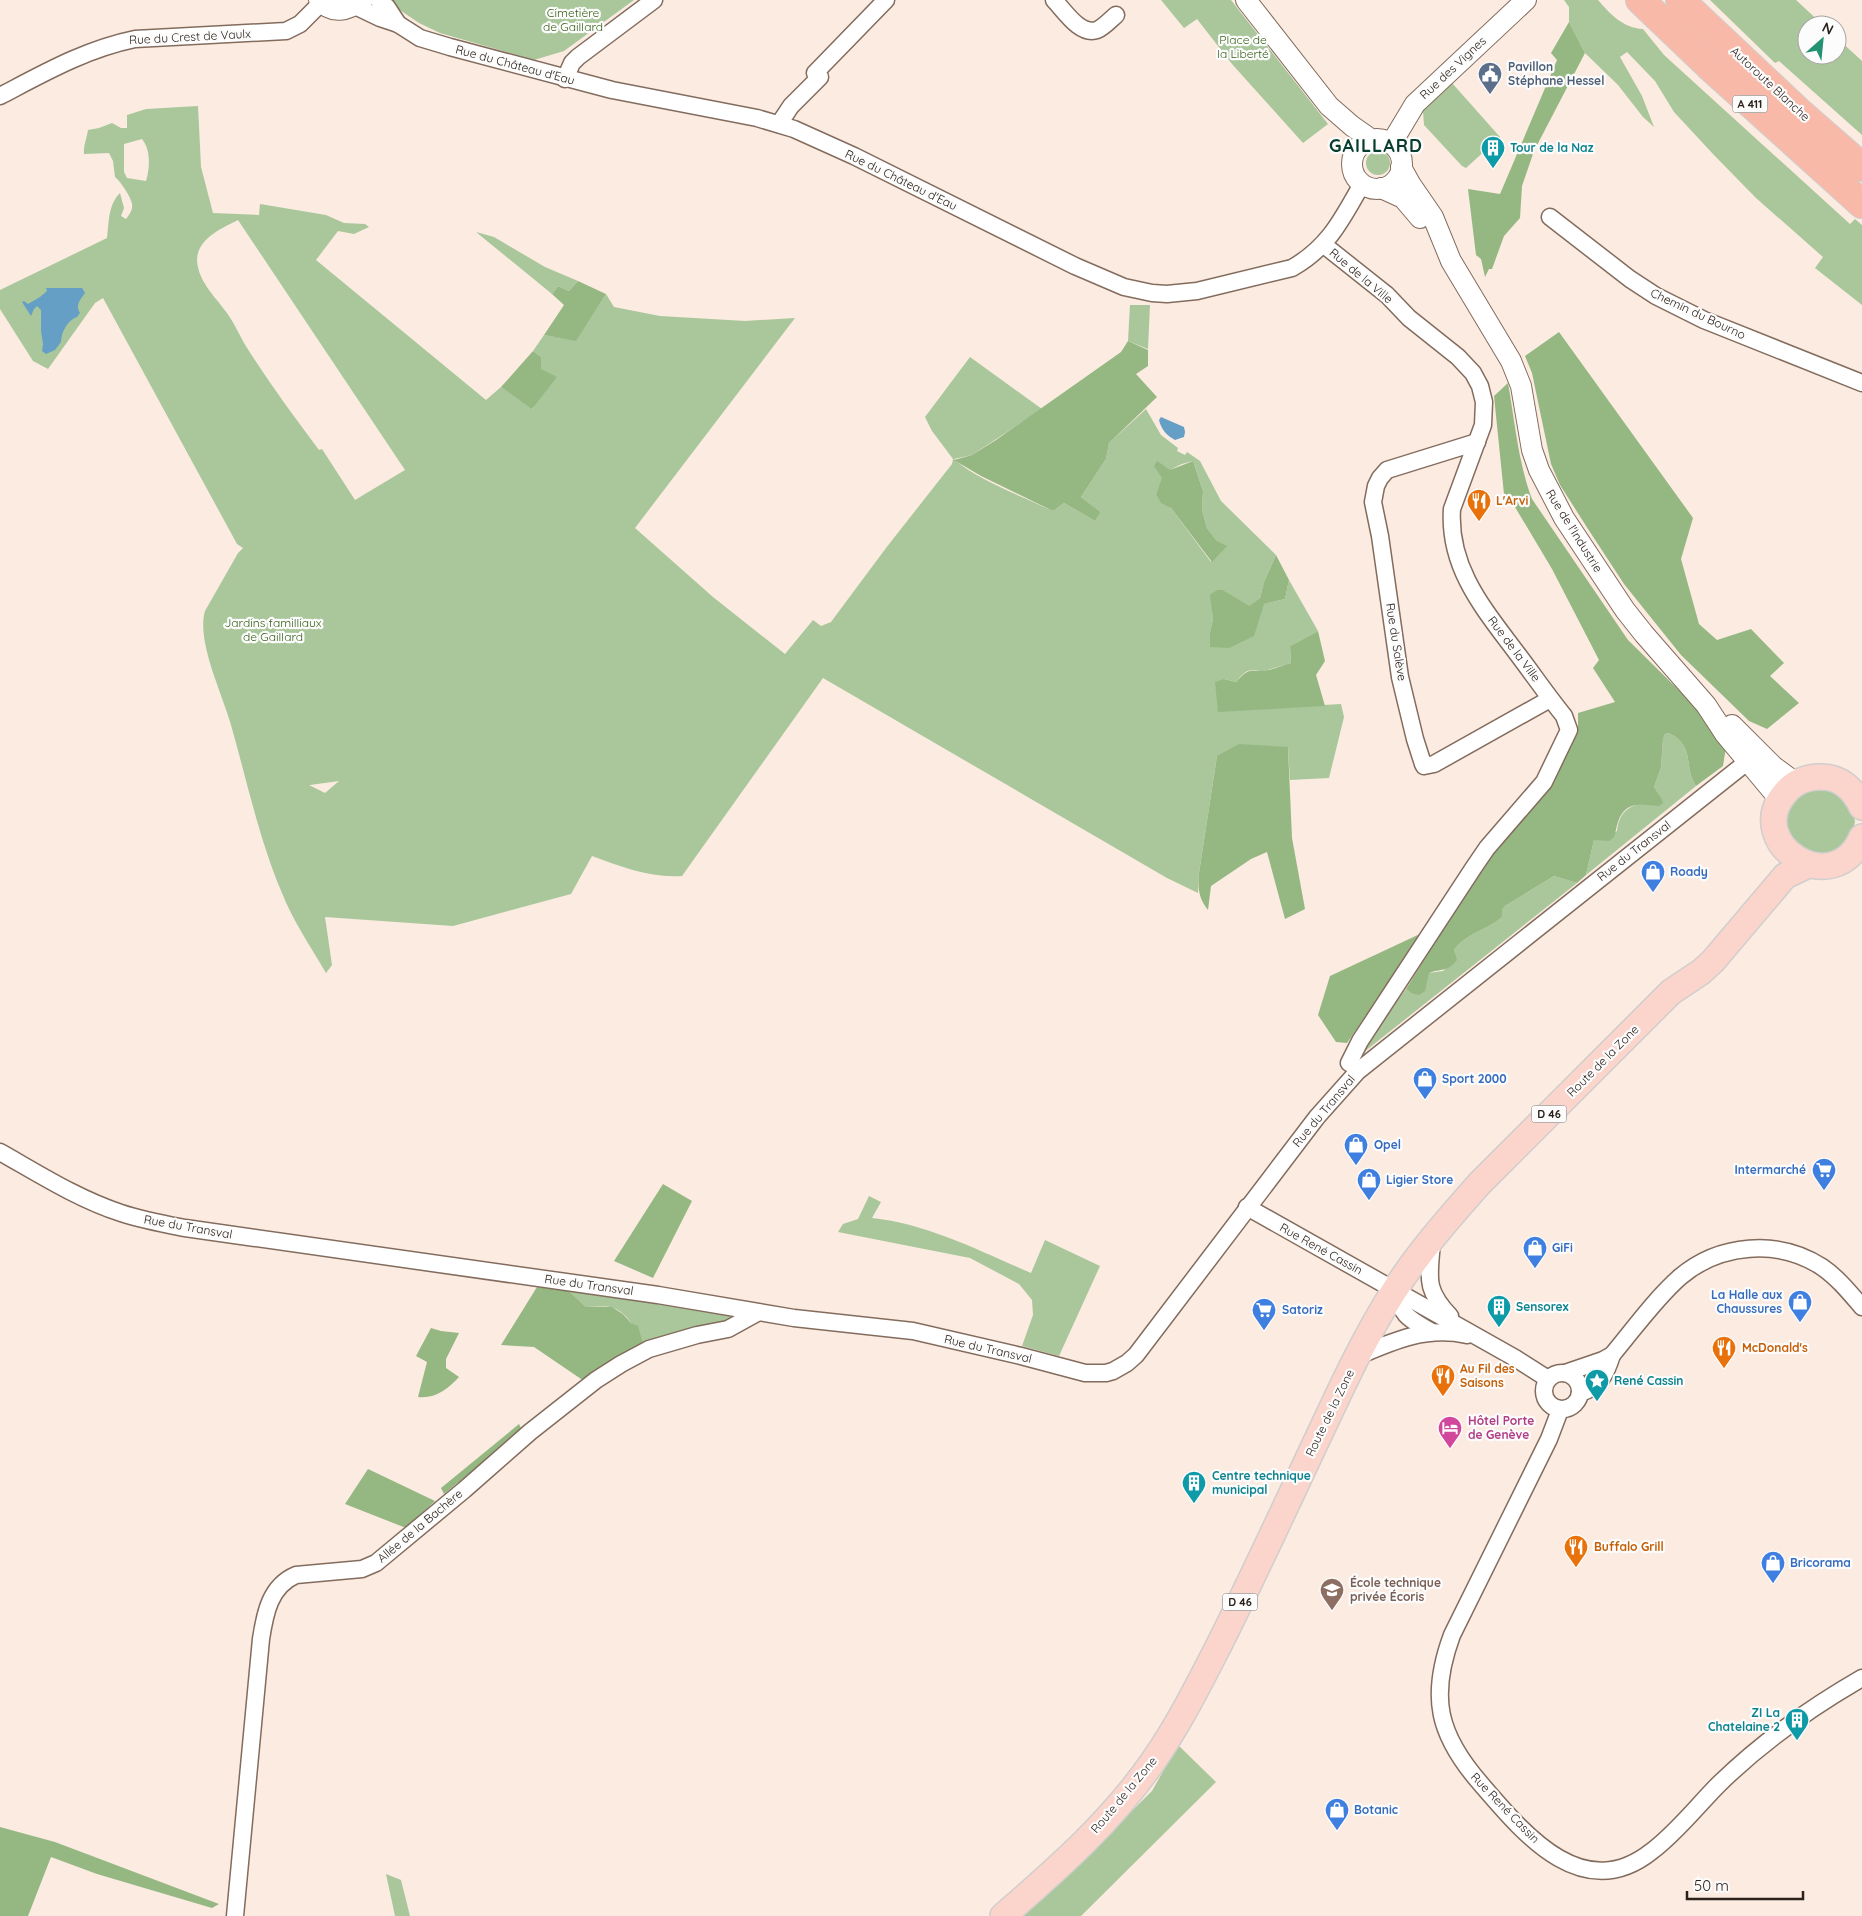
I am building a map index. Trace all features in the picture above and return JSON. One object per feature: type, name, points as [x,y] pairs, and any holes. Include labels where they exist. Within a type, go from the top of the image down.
[{"type":"highway","name":"A 411","points":[[1640,0],[1708,66],[1862,204]]},
{"type":"highway","name":"Autoroute Blanche","points":[[1680,0],[1798,111],[1862,167]]},
{"type":"main road","points":[[1861,804],[1851,789],[1852,778],[1816,776],[1788,792],[1775,817],[1775,825],[1778,838],[1785,850],[1797,860],[1808,865],[1827,866],[1841,862],[1855,849],[1862,837]]},
{"type":"main road","name":"Route de la Zone","points":[[1671,992],[1697,953],[1750,897],[1785,850]]},
{"type":"main road","name":"Route de la Zone","points":[[1003,1916],[1041,1883],[1090,1835],[1128,1794],[1154,1761],[1184,1712],[1222,1638],[1356,1358],[1395,1290],[1432,1240],[1479,1184],[1671,992],[1701,972],[1713,961],[1785,876],[1808,865]]},
{"type":"street","name":"Rue du Château d'Eau","points":[[378,0],[387,7],[398,24]]},
{"type":"street","points":[[565,79],[572,63],[578,57],[654,0]]},
{"type":"street","points":[[779,124],[791,106],[820,77],[815,73],[886,0]]},
{"type":"street","points":[[1054,0],[1078,25],[1088,30],[1100,28],[1116,15]]},
{"type":"street","points":[[1246,0],[1329,106],[1352,126],[1381,142],[1400,156],[1401,167],[1395,181],[1372,186],[1353,170],[1354,156],[1359,147],[1381,142]]},
{"type":"street","name":"Rue des Vignes","points":[[1381,142],[1415,104],[1526,0]]},
{"type":"street","points":[[320,2],[328,8],[337,10],[347,10],[358,3]]},
{"type":"street","name":"Rue du Crest de Vaulx","points":[[0,96],[88,51],[112,43],[135,39],[286,31],[300,24],[320,2]]},
{"type":"street","name":"Rue du Château d'Eau","points":[[358,3],[380,18],[398,24],[420,38],[565,79],[779,124],[819,140],[1088,272],[1138,291],[1181,294],[1279,272],[1304,261],[1324,244],[1372,186]]},
{"type":"street","points":[[1329,106],[1354,156]]},
{"type":"street","name":"Rue de l'Industrie","points":[[1401,167],[1433,217],[1448,256],[1517,374],[1532,450],[1553,499],[1625,610],[1644,634],[1706,705],[1725,734],[1748,762],[1788,792]]},
{"type":"street","name":"Rue de l'Industrie","points":[[1372,186],[1402,198],[1416,212],[1426,228],[1436,254],[1445,270],[1492,331]]},
{"type":"street","name":"Chemin du Bourno","points":[[1550,217],[1630,280],[1656,296],[1704,320],[1862,383]]},
{"type":"street","name":"Rue de la Ville","points":[[1324,244],[1387,295],[1409,318],[1458,357],[1473,373],[1480,386],[1484,402],[1483,425],[1452,509],[1453,544],[1458,562],[1478,600],[1567,720],[1569,730],[1544,782],[1487,848],[1474,866],[1360,1041],[1349,1063]]},
{"type":"street","name":"Rue du Salève","points":[[1477,442],[1387,470],[1378,482],[1374,494],[1373,502],[1380,536],[1400,677],[1424,766],[1434,764],[1550,699]]},
{"type":"street","name":"Rue de l'Industrie","points":[[1706,705],[1734,726],[1773,766],[1788,792]]},
{"type":"street","name":"Rue du Transval","points":[[0,1152],[97,1204],[128,1216],[153,1221],[245,1237],[675,1297],[757,1312],[913,1331],[1085,1373],[1106,1373],[1120,1368],[1136,1355],[1317,1117],[1358,1071],[1748,762]]},
{"type":"street","name":"Rue René Cassin","points":[[1247,1207],[1515,1358],[1548,1379]]},
{"type":"street","name":"Rue René Cassin","points":[[1432,1240],[1431,1289],[1437,1302],[1470,1334]]},
{"type":"street","points":[[1612,1355],[1601,1380],[1593,1388],[1580,1393],[1574,1405],[1570,1408],[1560,1410],[1551,1406],[1545,1398],[1543,1388],[1548,1379],[1556,1374],[1566,1373],[1612,1355],[1680,1277],[1708,1259],[1736,1250],[1772,1249],[1807,1259],[1832,1275],[1862,1308]]},
{"type":"street","name":"Rue René Cassin","points":[[1395,1290],[1400,1308],[1406,1317],[1432,1332]]},
{"type":"street","name":"Allée de la Bachère","points":[[234,1916],[261,1639],[266,1612],[280,1585],[296,1575],[362,1570],[369,1567],[408,1537],[530,1432],[596,1380],[620,1364],[649,1349],[697,1335],[728,1329],[757,1312]]},
{"type":"street","name":"Rue René Cassin","points":[[1356,1358],[1404,1337],[1432,1332],[1470,1334]]},
{"type":"street","points":[[1566,1373],[1576,1380],[1580,1393]]},
{"type":"street","name":"Rue René Cassin","points":[[1560,1410],[1549,1439],[1452,1635],[1446,1653],[1439,1690],[1444,1726],[1460,1759],[1486,1790],[1541,1847],[1565,1862],[1589,1870],[1613,1870],[1639,1860],[1661,1843],[1719,1785],[1776,1735],[1807,1712],[1862,1678]]},
{"type":"green space","name":"Cimetière de Gaillard","points":[[385,0],[634,0],[564,51],[534,60],[440,33],[419,23]]},
{"type":"green space","name":"Place de la Liberté","points":[[1161,0],[1231,0],[1328,124],[1303,143],[1232,64],[1197,19],[1184,28]]},
{"type":"green space","points":[[1564,0],[1598,0],[1612,15],[1623,23],[1643,29],[1664,55],[1850,224],[1855,219],[1862,225],[1862,305],[1815,268],[1823,257],[1756,198],[1713,154],[1674,112],[1655,81],[1627,52],[1620,57],[1642,96],[1654,127],[1643,117],[1618,85],[1585,53],[1569,22],[1569,7]]},
{"type":"green space","points":[[1710,0],[1796,0],[1812,15],[1797,15],[1797,65],[1847,65],[1847,47],[1862,61],[1862,135],[1779,61],[1775,63]]},
{"type":"green space","points":[[1569,22],[1585,53],[1534,151],[1522,186],[1520,218],[1504,236],[1492,269],[1489,269],[1485,277],[1481,259],[1476,255],[1468,189],[1500,194],[1557,60],[1551,53]]},
{"type":"green space","points":[[1452,83],[1500,137],[1466,168],[1424,125],[1423,111]]},
{"type":"green space","name":"Jardins familliaux de Gaillard","points":[[198,106],[201,167],[213,213],[259,215],[260,204],[326,215],[344,223],[365,224],[369,227],[354,234],[338,231],[316,260],[486,400],[501,387],[533,409],[541,369],[541,357],[533,351],[544,335],[576,340],[606,294],[614,307],[660,316],[745,321],[795,318],[635,528],[713,597],[785,654],[813,620],[821,626],[831,622],[952,464],[953,459],[932,431],[925,417],[970,357],[1042,409],[972,455],[954,459],[975,474],[1001,488],[1053,511],[1064,503],[1095,521],[1101,512],[1081,497],[1106,459],[1109,443],[1146,409],[1161,435],[1178,448],[1177,451],[1185,455],[1187,452],[1200,461],[1221,501],[1276,555],[1264,582],[1260,598],[1248,607],[1223,590],[1211,595],[1213,619],[1210,632],[1263,604],[1285,599],[1289,580],[1318,631],[1290,646],[1291,663],[1268,670],[1248,671],[1236,682],[1224,679],[1218,711],[1341,704],[1344,717],[1329,778],[1290,780],[1288,747],[1217,756],[1199,873],[1198,893],[1167,878],[823,678],[682,876],[647,873],[625,868],[592,856],[571,894],[453,926],[325,917],[332,965],[326,973],[291,914],[274,873],[204,637],[203,623],[205,611],[238,553],[243,548],[237,544],[103,298],[95,303],[48,369],[33,361],[0,309],[0,290],[107,238],[111,208],[120,193],[124,208],[121,216],[126,219],[131,212],[132,204],[120,182],[115,177],[113,161],[109,153],[84,154],[85,145],[88,130],[112,123],[121,128],[127,128],[127,115],[146,109]],"holes":[[[142,139],[145,143],[149,159],[146,181],[127,178],[124,172],[124,144]],[[238,220],[405,470],[355,500],[322,449],[319,450],[271,384],[229,316],[201,276],[198,268],[198,253],[206,240]],[[1193,461],[1203,491],[1202,510],[1207,528],[1217,541],[1211,562],[1171,508],[1156,494],[1165,476],[1179,465]],[[339,781],[325,793],[309,785]]]},
{"type":"green space","points":[[1378,151],[1387,154],[1390,163],[1387,172],[1378,175],[1369,172],[1366,163],[1369,154]]},
{"type":"green space","points":[[476,232],[494,237],[545,267],[578,281],[569,291],[558,286],[552,294]]},
{"type":"green space","points":[[578,281],[606,294],[576,341],[544,335],[564,305],[552,294],[558,286],[569,291]]},
{"type":"green space","points":[[1130,305],[1150,305],[1148,349],[1128,341]]},
{"type":"green space","points":[[1559,332],[1693,518],[1681,559],[1699,624],[1717,640],[1751,629],[1784,663],[1770,676],[1799,703],[1767,729],[1749,721],[1681,655],[1624,584],[1560,485],[1551,464],[1532,373],[1525,356]]},
{"type":"green space","points":[[1128,341],[1148,350],[1148,366],[1136,374],[1157,397],[1109,443],[1106,459],[1081,497],[1101,512],[1095,521],[1064,503],[1053,511],[981,476],[954,460],[972,455],[996,440],[1121,352]]},
{"type":"green space","points":[[533,351],[541,357],[541,369],[557,377],[532,409],[501,387]]},
{"type":"green space","points":[[1508,383],[1520,456],[1532,499],[1628,640],[1704,715],[1726,747],[1723,766],[1696,786],[1692,779],[1688,757],[1683,744],[1669,733],[1665,734],[1661,768],[1654,787],[1663,803],[1659,806],[1635,805],[1625,810],[1618,822],[1614,837],[1609,841],[1594,840],[1586,875],[1577,883],[1554,876],[1505,906],[1502,910],[1502,917],[1459,944],[1454,950],[1457,960],[1450,967],[1429,973],[1425,991],[1419,995],[1411,993],[1406,989],[1479,871],[1545,793],[1578,730],[1578,713],[1615,702],[1593,668],[1599,660],[1552,569],[1512,502],[1505,504],[1494,396]]},
{"type":"green space","points":[[1157,461],[1170,470],[1193,461],[1203,491],[1202,510],[1207,528],[1217,541],[1227,546],[1212,562],[1171,508],[1161,503],[1156,494],[1162,478],[1154,466]]},
{"type":"green space","points":[[1276,555],[1289,580],[1285,599],[1264,604],[1254,636],[1229,648],[1210,647],[1210,632],[1213,619],[1210,595],[1217,590],[1223,590],[1249,606],[1260,598],[1264,582]]},
{"type":"green space","points":[[1318,631],[1325,661],[1316,675],[1325,706],[1218,712],[1215,682],[1224,679],[1236,682],[1248,671],[1262,671],[1291,663],[1290,646]]},
{"type":"green space","points":[[1669,733],[1683,744],[1688,757],[1692,779],[1696,786],[1586,875],[1594,840],[1601,840],[1617,831],[1620,818],[1628,809],[1638,805],[1652,805],[1661,797],[1654,787],[1661,768],[1663,739],[1665,734]]},
{"type":"green space","points":[[1239,744],[1288,747],[1292,838],[1305,909],[1285,919],[1267,852],[1251,859],[1211,886],[1208,910],[1200,897],[1199,873],[1217,756]]},
{"type":"green space","points":[[1810,787],[1836,790],[1853,811],[1855,822],[1850,838],[1834,853],[1813,856],[1792,840],[1787,830],[1789,804]]},
{"type":"green space","points":[[1554,876],[1577,883],[1364,1052],[1374,1032],[1406,989],[1411,993],[1426,984],[1428,973],[1443,971],[1456,960],[1454,950],[1459,944],[1502,917],[1502,910],[1505,906]]},
{"type":"green space","points":[[1422,933],[1347,1043],[1336,1042],[1318,1015],[1330,976]]},
{"type":"green space","points":[[663,1184],[692,1201],[653,1278],[614,1261]]},
{"type":"green space","points":[[869,1196],[881,1202],[872,1218],[893,1221],[933,1232],[1031,1273],[1045,1240],[1100,1266],[1059,1356],[1022,1346],[1033,1315],[1032,1300],[1019,1284],[970,1258],[838,1232],[843,1224],[858,1219]]},
{"type":"green space","points":[[537,1287],[569,1291],[586,1307],[612,1307],[623,1314],[631,1323],[638,1326],[643,1344],[609,1361],[584,1381],[534,1347],[501,1345]]},
{"type":"green space","points":[[569,1291],[692,1306],[730,1314],[729,1323],[643,1344],[630,1322],[621,1312],[610,1307],[586,1307]]},
{"type":"green space","points":[[431,1328],[459,1333],[446,1359],[446,1368],[459,1377],[436,1395],[418,1397],[427,1362],[416,1356]]},
{"type":"green space","points":[[519,1424],[522,1430],[444,1494],[441,1488]]},
{"type":"green space","points":[[368,1469],[435,1501],[406,1528],[345,1504]]},
{"type":"green space","points":[[1178,1745],[1216,1782],[1081,1916],[1023,1916],[1044,1898],[1152,1791]]},
{"type":"green space","points":[[0,1827],[55,1842],[219,1904],[212,1908],[97,1874],[51,1857],[28,1916],[0,1916]]},
{"type":"green space","points":[[386,1874],[401,1880],[410,1916],[395,1916]]},
{"type":"water","points":[[46,288],[82,288],[85,293],[78,305],[80,313],[66,327],[62,334],[61,342],[55,350],[46,354],[42,351],[41,310],[37,306],[31,316],[22,302],[24,301],[28,304],[40,297],[47,291]]},
{"type":"water","points":[[1161,417],[1184,427],[1184,437],[1175,440],[1169,436],[1161,426],[1159,420]]},
{"type":"place","name":"Pavillon Stéphane Hessel","points":[[1490,95]]},
{"type":"place","name":"Tour de la Naz","points":[[1493,169]]},
{"type":"place","name":"L'Arvi","points":[[1479,522]]},
{"type":"place","name":"Roady","points":[[1653,893]]},
{"type":"place","name":"Sport 2000","points":[[1425,1100]]},
{"type":"place","name":"Opel","points":[[1356,1166]]},
{"type":"place","name":"Intermarché","points":[[1824,1191]]},
{"type":"place","name":"Ligier Store","points":[[1369,1201]]},
{"type":"place","name":"GiFi","points":[[1535,1269]]},
{"type":"place","name":"La Halle aux Chaussures","points":[[1800,1323]]},
{"type":"place","name":"Sensorex","points":[[1499,1328]]},
{"type":"place","name":"Satoriz","points":[[1264,1331]]},
{"type":"place","name":"McDonald's","points":[[1724,1369]]},
{"type":"place","name":"Au Fil des Saisons","points":[[1443,1397]]},
{"type":"place","name":"René Cassin","points":[[1597,1402]]},
{"type":"place","name":"Hôtel Porte de Genève","points":[[1450,1449]]},
{"type":"place","name":"Centre technique municipal","points":[[1194,1504]]},
{"type":"place","name":"Buffalo Grill","points":[[1576,1568]]},
{"type":"place","name":"Bricorama","points":[[1773,1584]]},
{"type":"place","name":"École technique privée Écoris","points":[[1332,1611]]},
{"type":"place","name":"ZI La Chatelaine 2","points":[[1797,1741]]},
{"type":"place","name":"Botanic","points":[[1337,1831]]},
{"type":"district","name":"GAILLARD","points":[[1376,146]]}]
